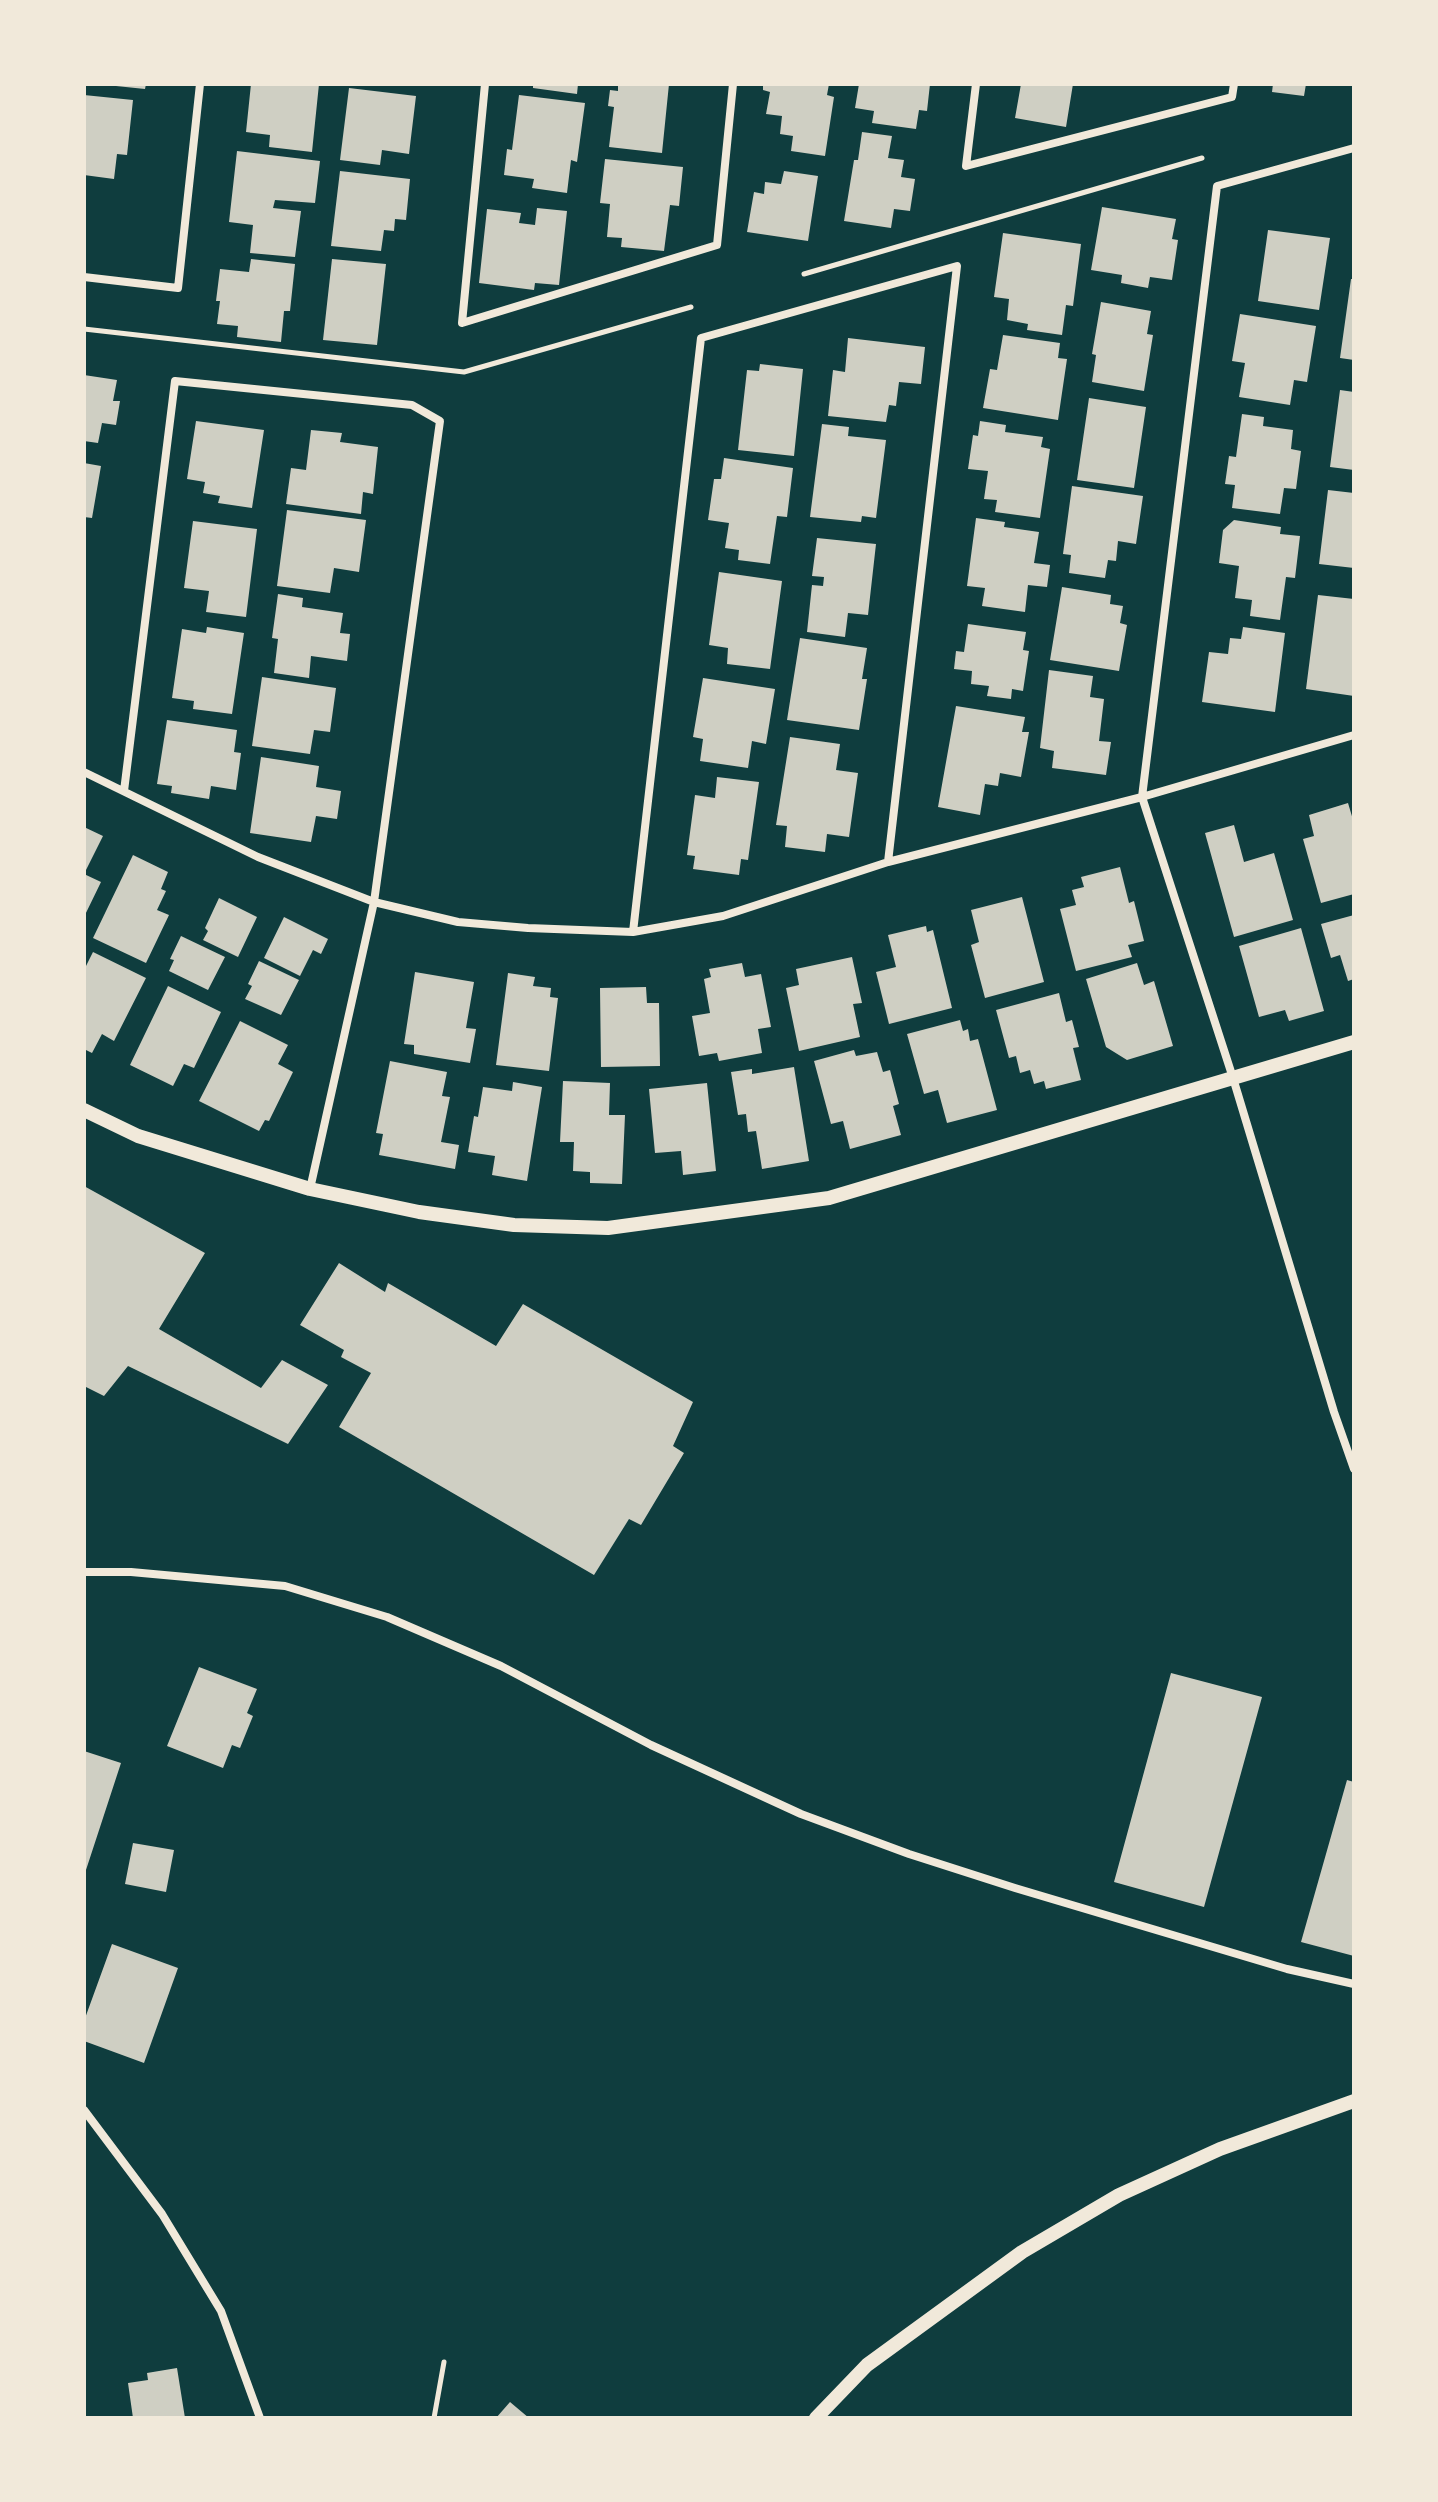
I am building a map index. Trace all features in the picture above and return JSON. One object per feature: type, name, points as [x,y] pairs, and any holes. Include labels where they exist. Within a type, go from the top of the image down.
[{"type":"street","points":[[84,277],[178,288],[200,84]]},
{"type":"street","points":[[485,84],[462,323],[717,245],[733,84]]},
{"type":"street","points":[[976,84],[966,166],[1232,97],[1234,84]]},
{"type":"street","points":[[1354,148],[1217,186],[1142,797],[1354,1469]]},
{"type":"street","points":[[633,932],[701,338],[957,266],[888,862]]},
{"type":"street","points":[[124,791],[175,381],[412,405],[440,421],[374,902],[310,1189]]},
{"type":"street","points":[[84,772],[258,857],[374,902],[458,922],[633,932],[723,916],[888,862],[1142,797],[1354,735]]},
{"type":"street","points":[[84,1110],[138,1136],[310,1189],[419,1212],[514,1225],[608,1228],[829,1198],[1354,1042]]},
{"type":"street","points":[[84,1572],[188,1576],[285,1586],[387,1617],[501,1666],[651,1745],[801,1814],[909,1854],[1015,1888],[1287,1969],[1354,1984]]},
{"type":"street","points":[[816,2418],[867,2365],[936,2312],[1034,2245],[1119,2195],[1220,2149],[1354,2101]]},
{"type":"street","points":[[84,2110],[162,2214],[221,2311],[260,2418]]},
{"type":"path","points":[[434,2418],[444,2362]]},
{"type":"building","points":[[116,84],[146,84],[145,89]]},
{"type":"building","points":[[251,84],[319,84],[312,152],[269,147],[270,135],[246,132]]},
{"type":"building","points":[[533,84],[578,84],[577,94],[533,88]]},
{"type":"building","points":[[618,84],[669,84],[662,153],[609,147],[614,107],[608,106],[610,90],[618,91]]},
{"type":"building","points":[[763,84],[829,84],[827,95],[834,97],[825,156],[791,151],[793,136],[780,134],[782,116],[766,114],[770,92],[763,90]]},
{"type":"building","points":[[859,84],[930,84],[927,111],[919,110],[916,129],[872,123],[874,111],[855,108]]},
{"type":"building","points":[[1021,84],[1073,84],[1066,127],[1015,118]]},
{"type":"building","points":[[1273,84],[1306,84],[1304,96],[1272,92]]},
{"type":"building","points":[[349,88],[416,96],[409,154],[382,150],[380,165],[340,160]]},
{"type":"building","points":[[84,95],[133,100],[127,155],[117,154],[114,179],[84,175]]},
{"type":"building","points":[[519,95],[585,103],[577,162],[571,160],[567,193],[532,188],[534,179],[504,175],[507,149],[512,150]]},
{"type":"building","points":[[862,132],[892,136],[888,158],[904,160],[901,177],[915,179],[910,211],[894,209],[891,228],[844,221]]},
{"type":"building","points":[[237,151],[320,161],[315,203],[275,200],[273,208],[301,211],[295,257],[250,253],[253,225],[229,222]]},
{"type":"building","points":[[605,159],[683,167],[679,206],[670,205],[664,251],[621,247],[622,238],[607,237],[610,204],[600,203]]},
{"type":"building","points":[[340,171],[410,179],[406,220],[395,219],[394,231],[384,230],[381,251],[331,246]]},
{"type":"building","points":[[784,171],[818,176],[808,241],[747,232],[754,192],[764,194],[765,182],[781,184]]},
{"type":"building","points":[[1102,207],[1176,219],[1172,239],[1178,240],[1172,280],[1150,277],[1148,288],[1121,283],[1122,275],[1091,270]]},
{"type":"building","points":[[537,208],[567,211],[559,285],[535,283],[534,290],[479,283],[487,209],[521,213],[519,223],[535,225]]},
{"type":"building","points":[[1268,230],[1330,238],[1319,310],[1258,301]]},
{"type":"building","points":[[1003,233],[1081,244],[1073,306],[1066,305],[1062,335],[1027,330],[1028,324],[1007,320],[1009,299],[994,297]]},
{"type":"building","points":[[251,259],[295,264],[290,311],[284,311],[281,342],[237,337],[238,326],[217,324],[220,269],[249,272]]},
{"type":"building","points":[[332,259],[386,264],[377,345],[323,340]]},
{"type":"building","points":[[1351,279],[1354,279],[1354,360],[1340,358]]},
{"type":"building","points":[[1101,302],[1151,311],[1147,334],[1153,335],[1144,391],[1092,382],[1096,355],[1092,354]]},
{"type":"building","points":[[1240,314],[1316,326],[1307,382],[1294,380],[1290,405],[1239,397],[1245,363],[1232,361]]},
{"type":"building","points":[[1003,335],[1060,343],[1058,358],[1067,359],[1058,420],[983,408],[990,369],[997,370]]},
{"type":"building","points":[[848,338],[925,347],[921,384],[899,382],[896,406],[889,405],[886,422],[828,416],[833,370],[845,372]]},
{"type":"building","points":[[760,364],[803,369],[794,456],[738,450],[747,370],[759,371]]},
{"type":"building","points":[[84,375],[117,380],[113,401],[120,401],[116,425],[102,423],[98,443],[84,441]]},
{"type":"building","points":[[1340,390],[1354,392],[1354,470],[1330,467]]},
{"type":"building","points":[[1089,398],[1146,407],[1134,488],[1077,480]]},
{"type":"building","points":[[1242,414],[1264,417],[1263,426],[1293,430],[1291,449],[1301,451],[1296,489],[1284,488],[1280,514],[1232,508],[1235,485],[1225,484],[1229,456],[1236,457]]},
{"type":"building","points":[[196,421],[264,430],[252,508],[218,503],[220,496],[203,493],[205,482],[187,479]]},
{"type":"building","points":[[980,421],[1006,425],[1005,432],[1043,437],[1041,447],[1050,449],[1040,518],[995,512],[997,500],[984,499],[988,471],[968,469],[973,435],[978,436]]},
{"type":"building","points":[[822,424],[849,427],[848,436],[886,440],[876,518],[862,516],[861,522],[810,517]]},
{"type":"building","points":[[311,430],[342,433],[340,442],[378,447],[373,494],[363,492],[361,514],[286,504],[291,468],[306,470]]},
{"type":"building","points":[[724,458],[793,468],[787,517],[777,516],[770,564],[738,560],[739,550],[725,548],[729,523],[708,520],[714,479],[721,479]]},
{"type":"building","points":[[84,463],[101,466],[92,518],[84,517]]},
{"type":"building","points":[[1072,486],[1143,496],[1136,544],[1118,541],[1116,561],[1108,560],[1105,578],[1069,573],[1071,555],[1063,554]]},
{"type":"building","points":[[1328,490],[1354,493],[1354,568],[1319,564]]},
{"type":"building","points":[[287,510],[366,520],[359,572],[334,568],[330,593],[277,586]]},
{"type":"building","points":[[976,518],[1005,522],[1004,527],[1039,532],[1034,563],[1050,565],[1047,587],[1028,585],[1025,612],[982,606],[985,588],[967,586]]},
{"type":"building","points":[[1234,520],[1281,527],[1280,534],[1300,536],[1295,578],[1286,577],[1280,620],[1250,616],[1252,600],[1235,598],[1239,566],[1219,563],[1223,530]]},
{"type":"building","points":[[193,521],[257,529],[246,617],[206,612],[209,591],[184,588]]},
{"type":"building","points":[[817,538],[876,544],[868,615],[848,613],[845,637],[807,632],[812,585],[823,586],[824,577],[812,576]]},
{"type":"building","points":[[719,572],[782,581],[770,669],[727,664],[728,648],[709,645]]},
{"type":"building","points":[[1062,587],[1111,595],[1110,604],[1123,606],[1120,623],[1127,625],[1119,671],[1050,660]]},
{"type":"building","points":[[278,594],[303,598],[302,607],[343,613],[340,633],[350,634],[347,661],[311,656],[309,678],[274,673],[278,639],[272,638]]},
{"type":"building","points":[[1318,595],[1354,599],[1354,696],[1306,689]]},
{"type":"building","points":[[968,624],[1026,632],[1023,650],[1029,651],[1023,691],[1012,689],[1011,699],[987,696],[989,686],[971,684],[972,671],[954,669],[956,651],[964,652]]},
{"type":"building","points":[[207,627],[244,633],[232,714],[193,709],[194,701],[172,698],[182,629],[206,633]]},
{"type":"building","points":[[1243,627],[1285,633],[1275,712],[1202,702],[1209,652],[1228,654],[1230,638],[1241,639]]},
{"type":"building","points":[[800,638],[867,648],[862,679],[867,679],[859,730],[787,720]]},
{"type":"building","points":[[1049,670],[1093,676],[1090,697],[1104,699],[1099,741],[1111,742],[1106,775],[1052,768],[1054,751],[1040,748]]},
{"type":"building","points":[[262,677],[336,688],[330,732],[314,730],[310,754],[252,746]]},
{"type":"building","points":[[703,678],[775,689],[766,744],[752,741],[748,768],[700,761],[703,739],[693,737]]},
{"type":"building","points":[[956,706],[1025,717],[1022,732],[1029,732],[1021,777],[1000,773],[998,786],[985,784],[980,815],[938,807]]},
{"type":"building","points":[[167,720],[237,730],[234,752],[241,753],[236,790],[211,786],[209,799],[171,793],[172,786],[157,784]]},
{"type":"building","points":[[790,737],[840,744],[836,770],[858,773],[849,837],[827,834],[825,852],[785,847],[787,826],[776,825]]},
{"type":"building","points":[[261,757],[319,766],[316,787],[341,791],[337,819],[316,816],[311,842],[250,833]]},
{"type":"building","points":[[717,777],[759,782],[748,860],[741,859],[739,875],[693,869],[695,856],[687,855],[695,795],[715,798]]},
{"type":"building","points":[[1348,803],[1354,823],[1354,894],[1321,903],[1303,839],[1314,836],[1309,815]]},
{"type":"building","points":[[1234,825],[1244,862],[1274,853],[1293,920],[1234,937],[1205,833]]},
{"type":"building","points":[[84,827],[103,836],[84,874]]},
{"type":"building","points":[[133,855],[168,872],[161,889],[166,891],[157,910],[169,915],[146,963],[93,938]]},
{"type":"building","points":[[1120,867],[1129,903],[1134,901],[1144,941],[1128,945],[1132,957],[1076,971],[1060,909],[1076,905],[1072,890],[1084,887],[1081,877]]},
{"type":"building","points":[[84,874],[101,882],[84,917]]},
{"type":"building","points":[[1022,897],[1044,982],[985,998],[971,945],[979,942],[971,910]]},
{"type":"building","points":[[219,898],[257,917],[238,957],[203,940],[208,931],[205,928]]},
{"type":"building","points":[[1354,915],[1354,979],[1348,981],[1340,955],[1331,958],[1321,924]]},
{"type":"building","points":[[284,917],[328,939],[321,954],[313,950],[300,976],[264,958]]},
{"type":"building","points":[[926,926],[927,932],[933,930],[952,1008],[889,1024],[876,972],[896,967],[888,935]]},
{"type":"building","points":[[1301,928],[1324,1011],[1289,1021],[1285,1010],[1259,1017],[1239,946]]},
{"type":"building","points":[[181,936],[225,957],[208,990],[169,971],[174,960],[170,959]]},
{"type":"building","points":[[93,952],[146,978],[114,1041],[102,1034],[92,1053],[84,1049],[84,970]]},
{"type":"building","points":[[852,957],[862,1003],[853,1004],[860,1037],[799,1051],[786,988],[799,985],[796,969]]},
{"type":"building","points":[[259,961],[299,980],[281,1015],[245,999]]},
{"type":"building","points":[[742,963],[745,977],[761,974],[771,1027],[758,1029],[762,1053],[719,1061],[717,1053],[699,1056],[692,1016],[710,1013],[704,979],[711,977],[709,969]]},
{"type":"building","points":[[1137,963],[1144,985],[1154,981],[1173,1046],[1127,1060],[1106,1047],[1086,979]]},
{"type":"building","points":[[415,972],[474,982],[466,1028],[476,1029],[470,1063],[414,1054],[414,1045],[404,1044]]},
{"type":"building","points":[[508,973],[535,977],[533,986],[551,988],[550,997],[558,998],[549,1071],[496,1065]]},
{"type":"building","points":[[168,986],[221,1012],[194,1068],[184,1064],[173,1086],[130,1065]]},
{"type":"building","points":[[646,987],[647,1003],[659,1003],[660,1066],[601,1067],[600,988]]},
{"type":"building","points":[[1059,993],[1066,1022],[1072,1020],[1079,1047],[1073,1048],[1081,1080],[1046,1089],[1044,1081],[1034,1084],[1030,1070],[1020,1073],[1016,1056],[1009,1058],[996,1010]]},
{"type":"building","points":[[960,1020],[963,1031],[968,1029],[970,1041],[978,1039],[997,1110],[947,1123],[938,1090],[924,1094],[907,1034]]},
{"type":"building","points":[[240,1021],[288,1045],[278,1064],[293,1072],[269,1121],[265,1120],[259,1131],[199,1101]]},
{"type":"building","points":[[854,1050],[856,1056],[877,1052],[883,1072],[890,1070],[899,1104],[893,1106],[901,1135],[850,1149],[843,1121],[831,1124],[814,1061]]},
{"type":"building","points":[[390,1061],[447,1072],[442,1096],[450,1097],[441,1142],[459,1145],[455,1169],[379,1155],[383,1134],[376,1133]]},
{"type":"building","points":[[794,1067],[809,1161],[762,1169],[756,1131],[748,1132],[746,1114],[738,1115],[731,1072],[752,1069],[752,1074]]},
{"type":"building","points":[[563,1081],[610,1083],[609,1115],[625,1115],[622,1184],[590,1183],[590,1172],[573,1171],[574,1142],[560,1142]]},
{"type":"building","points":[[513,1082],[542,1087],[527,1181],[492,1175],[495,1156],[468,1152],[483,1087],[512,1091]]},
{"type":"building","points":[[707,1083],[716,1171],[683,1175],[681,1151],[655,1153],[649,1089]]},
{"type":"building","points":[[84,1186],[205,1253],[159,1329],[261,1388],[282,1360],[328,1385],[288,1444],[128,1366],[104,1396],[84,1386]]},
{"type":"building","points":[[339,1263],[385,1292],[388,1283],[496,1346],[523,1304],[693,1402],[673,1446],[684,1453],[641,1525],[629,1519],[594,1575],[339,1427],[371,1373],[341,1357],[344,1350],[300,1325]]},
{"type":"building","points":[[199,1667],[257,1689],[247,1713],[253,1716],[240,1748],[232,1745],[223,1768],[167,1746]]},
{"type":"building","points":[[1171,1673],[1262,1697],[1204,1907],[1114,1882]]},
{"type":"building","points":[[84,1751],[121,1763],[85,1873],[84,1873]]},
{"type":"building","points":[[1347,1780],[1354,1782],[1354,1956],[1301,1942]]},
{"type":"building","points":[[133,1843],[174,1850],[166,1892],[125,1884]]},
{"type":"building","points":[[112,1944],[178,1968],[144,2063],[84,2041],[84,2021]]},
{"type":"building","points":[[177,2368],[185,2418],[133,2418],[128,2383],[148,2380],[147,2373]]},
{"type":"building","points":[[510,2402],[529,2418],[496,2418]]}]
